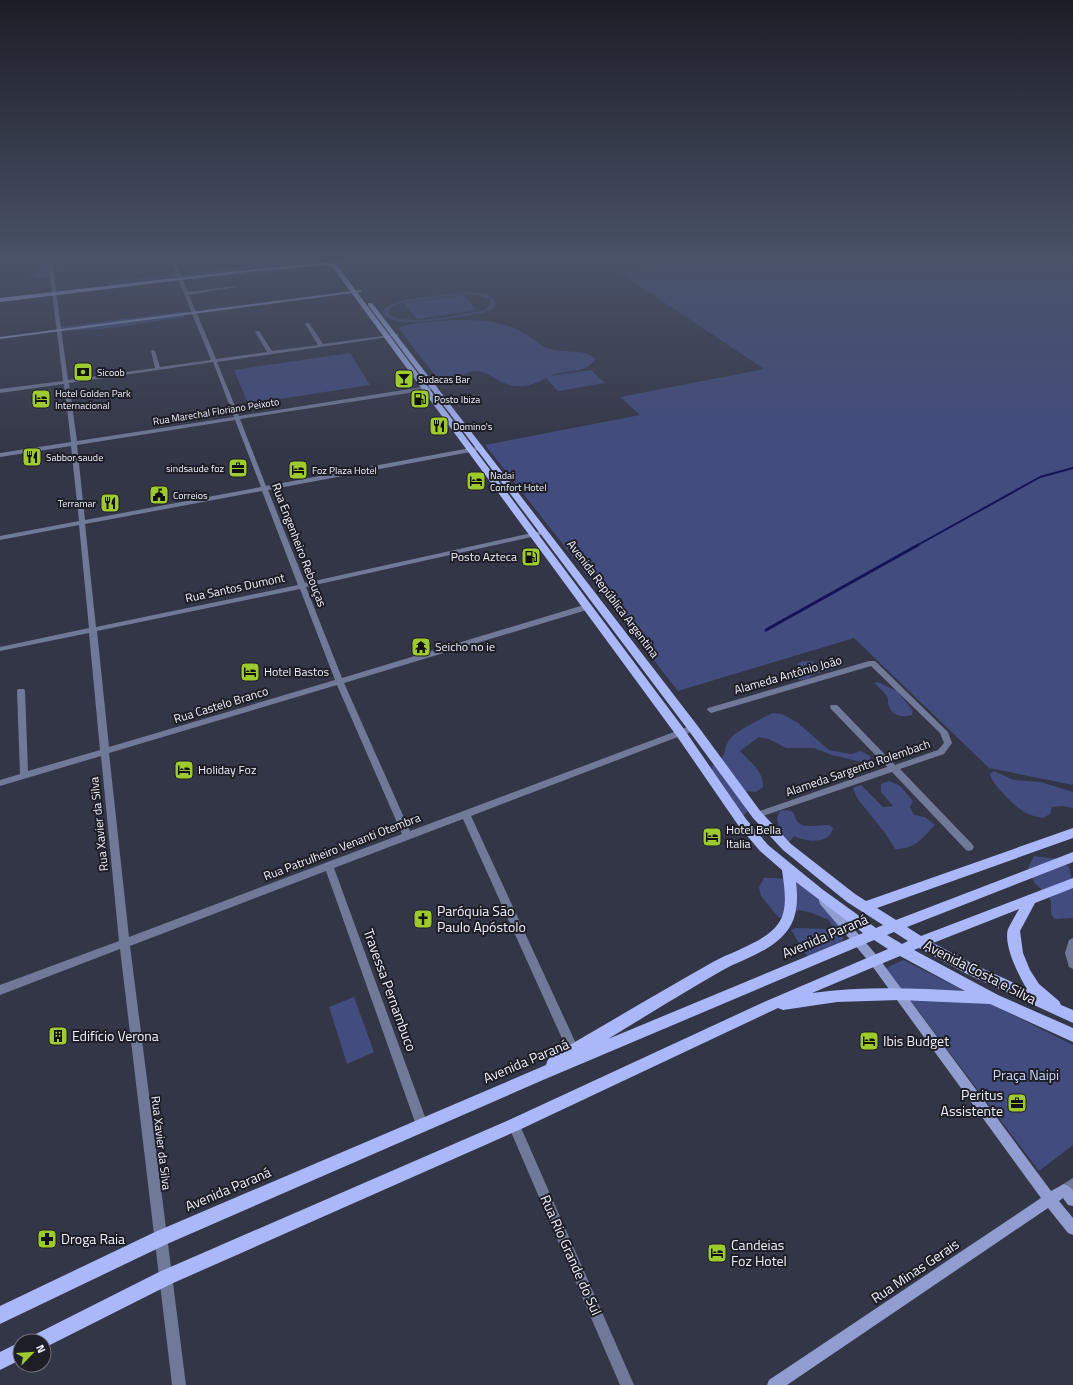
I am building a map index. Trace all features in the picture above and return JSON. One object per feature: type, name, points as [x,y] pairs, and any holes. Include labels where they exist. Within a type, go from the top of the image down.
[{"type":"main road","name":"Avenida República Argentina","points":[[381,325],[391,336]]},
{"type":"main road","name":"Avenida República Argentina","points":[[383,325],[430,387],[481,448],[757,815],[787,847],[817,872],[894,926]]},
{"type":"main road","name":"Avenida República Argentina","points":[[430,387],[471,450],[680,732],[742,822],[764,848],[788,869],[874,934]]},
{"type":"main road","points":[[865,907],[1073,833]]},
{"type":"main road","name":"Avenida Paraná","points":[[0,1315],[161,1238],[538,1075],[874,934],[1073,857]]},
{"type":"main road","points":[[538,1075],[572,1050],[614,1028],[719,966],[774,936],[784,926],[790,910],[791,894],[788,869]]},
{"type":"main road","points":[[52,1335],[165,1278],[514,1125],[769,1006],[874,960],[1073,883]]},
{"type":"main road","points":[[1030,900],[1014,931],[1016,953],[1025,974],[1034,988],[1069,1016]]},
{"type":"main road","name":"Avenida Costa e Silva","points":[[894,926],[972,970],[1069,1016]]},
{"type":"main road","name":"Avenida Costa e Silva","points":[[874,934],[900,950],[993,998],[1073,1035]]},
{"type":"main road","points":[[769,1006],[837,996],[899,994],[993,998]]},
{"type":"main road","points":[[0,1362],[12,1355]]},
{"type":"street","name":"Rua Xavier da Silva","points":[[58,325],[74,443],[124,943],[179,1385]]},
{"type":"street","points":[[0,338],[107,325]]},
{"type":"street","name":"Rua Engenheiro Rebouças","points":[[199,325],[340,682],[407,836]]},
{"type":"street","points":[[307,325],[321,345]]},
{"type":"street","points":[[257,332],[270,352]]},
{"type":"street","points":[[0,390],[391,336]]},
{"type":"street","points":[[153,351],[158,368]]},
{"type":"street","name":"Rua Marechal Floriano Peixoto","points":[[0,455],[430,387]]},
{"type":"street","points":[[0,538],[481,448]]},
{"type":"street","name":"Rua Santos Dumont","points":[[0,649],[303,586],[545,532]]},
{"type":"street","name":"Rua Castelo Branco","points":[[0,783],[587,607]]},
{"type":"street","name":"Alameda Antônio João","points":[[711,710],[872,663]]},
{"type":"street","name":"Alameda Sargento Rolembach","points":[[757,815],[941,752],[948,743],[944,732],[872,663]]},
{"type":"street","points":[[21,691],[24,776]]},
{"type":"street","points":[[834,707],[969,847]]},
{"type":"street","name":"Rua Patrulheiro Venanti Otembra","points":[[0,990],[693,728]]},
{"type":"street","points":[[466,814],[572,1050]]},
{"type":"street","name":"Travessa Pernambuco","points":[[330,866],[422,1125]]},
{"type":"street","name":"Avenida República Argentina","points":[[818,893],[874,960],[1050,1200],[1073,1228]]},
{"type":"street","points":[[1073,943],[1070,952],[1073,964]]},
{"type":"street","name":"Rua Rio Grande do Sul","points":[[514,1125],[627,1385]]},
{"type":"street","points":[[1069,1187],[1073,1200]]},
{"type":"street","name":"Rua Minas Gerais","points":[[774,1385],[1069,1187]]},
{"type":"green space","points":[[79,325],[133,325],[91,330],[60,330],[60,327]]},
{"type":"green space","points":[[408,325],[506,325],[531,337],[543,346],[550,349],[587,354],[595,359],[591,364],[580,370],[550,376],[591,370],[605,383],[558,391],[546,378],[530,385],[514,386],[502,382],[486,373],[476,371],[441,383],[399,329]]},
{"type":"green space","points":[[698,325],[1073,325],[1073,785],[989,768],[854,638],[678,691],[485,445],[640,415],[620,397],[764,369]]},
{"type":"green space","points":[[350,353],[370,385],[248,404],[234,370]]},
{"type":"green space","points":[[803,661],[811,661],[819,665],[835,662],[843,666],[812,675],[808,679],[799,680],[797,675],[797,664]]},
{"type":"green space","points":[[878,682],[897,691],[913,711],[912,715],[901,716],[895,714],[888,704],[887,696],[874,683]]},
{"type":"green space","points":[[773,713],[782,714],[798,723],[829,750],[851,754],[861,751],[870,756],[872,763],[832,755],[814,748],[786,748],[769,739],[759,737],[740,751],[759,771],[763,787],[756,792],[744,791],[747,812],[744,815],[739,815],[711,773],[712,766],[721,759],[727,743],[733,736],[750,724]]},
{"type":"green space","points":[[994,771],[1014,780],[1041,782],[1073,792],[1073,808],[1062,806],[1052,807],[1050,814],[1043,818],[1026,813],[1010,800],[995,784],[990,774]]},
{"type":"green space","points":[[889,781],[900,786],[913,801],[910,807],[914,815],[925,817],[935,825],[918,842],[902,849],[895,849],[885,833],[857,798],[853,788],[861,785],[883,807],[893,806],[881,792],[881,784]]},
{"type":"green space","points":[[787,810],[793,812],[796,820],[800,824],[808,826],[829,825],[833,828],[831,833],[822,840],[816,841],[804,840],[794,836],[790,841],[785,840],[780,831],[777,818],[780,811]]},
{"type":"green space","points":[[1034,856],[1059,859],[1069,867],[1073,885],[1073,918],[1055,919],[1051,914],[1051,900],[1034,882],[1028,868]]},
{"type":"green space","points":[[764,878],[790,881],[804,886],[822,902],[835,918],[842,933],[843,940],[832,950],[808,957],[791,930],[796,928],[828,929],[832,926],[829,920],[812,913],[799,910],[779,918],[761,896],[759,887]]},
{"type":"green space","name":"Praça Naipi","points":[[903,960],[1073,1045],[1073,1145],[1039,1171],[886,968]]},
{"type":"green space","points":[[354,997],[374,1052],[347,1064],[329,1007]]},
{"type":"waterway","points":[[916,546],[1040,477],[1073,468]]},
{"type":"waterway","points":[[766,630],[918,545]]},
{"type":"place","name":"Sicoob","points":[[83,372]]},
{"type":"place","name":"Sudacas Bar","points":[[404,379]]},
{"type":"place","name":"Hotel Golden Park Internacional","points":[[41,399]]},
{"type":"place","name":"Posto Ibiza","points":[[420,399]]},
{"type":"place","name":"Domino's","points":[[439,426]]},
{"type":"place","name":"Sabbor saude","points":[[32,457]]},
{"type":"place","name":"sindsaude foz","points":[[238,468]]},
{"type":"place","name":"Foz Plaza Hotel","points":[[298,470]]},
{"type":"place","name":"Nadai Confort Hotel","points":[[476,481]]},
{"type":"place","name":"Correios","points":[[159,495]]},
{"type":"place","name":"Terramar","points":[[110,503]]},
{"type":"place","name":"Posto Azteca","points":[[531,557]]},
{"type":"place","name":"Seicho no ie","points":[[421,647]]},
{"type":"place","name":"Hotel Bastos","points":[[250,672]]},
{"type":"place","name":"Holiday Foz","points":[[184,770]]},
{"type":"place","name":"Hotel Bella Italia","points":[[712,837]]},
{"type":"place","name":"Paróquia São Paulo Apóstolo","points":[[423,919]]},
{"type":"place","name":"Edifício Verona","points":[[58,1036]]},
{"type":"place","name":"Ibis Budget","points":[[869,1041]]},
{"type":"place","name":"Peritus Assistente","points":[[1017,1103]]},
{"type":"place","name":"Droga Raia","points":[[47,1239]]},
{"type":"place","name":"Candeias Foz Hotel","points":[[717,1253]]}]
